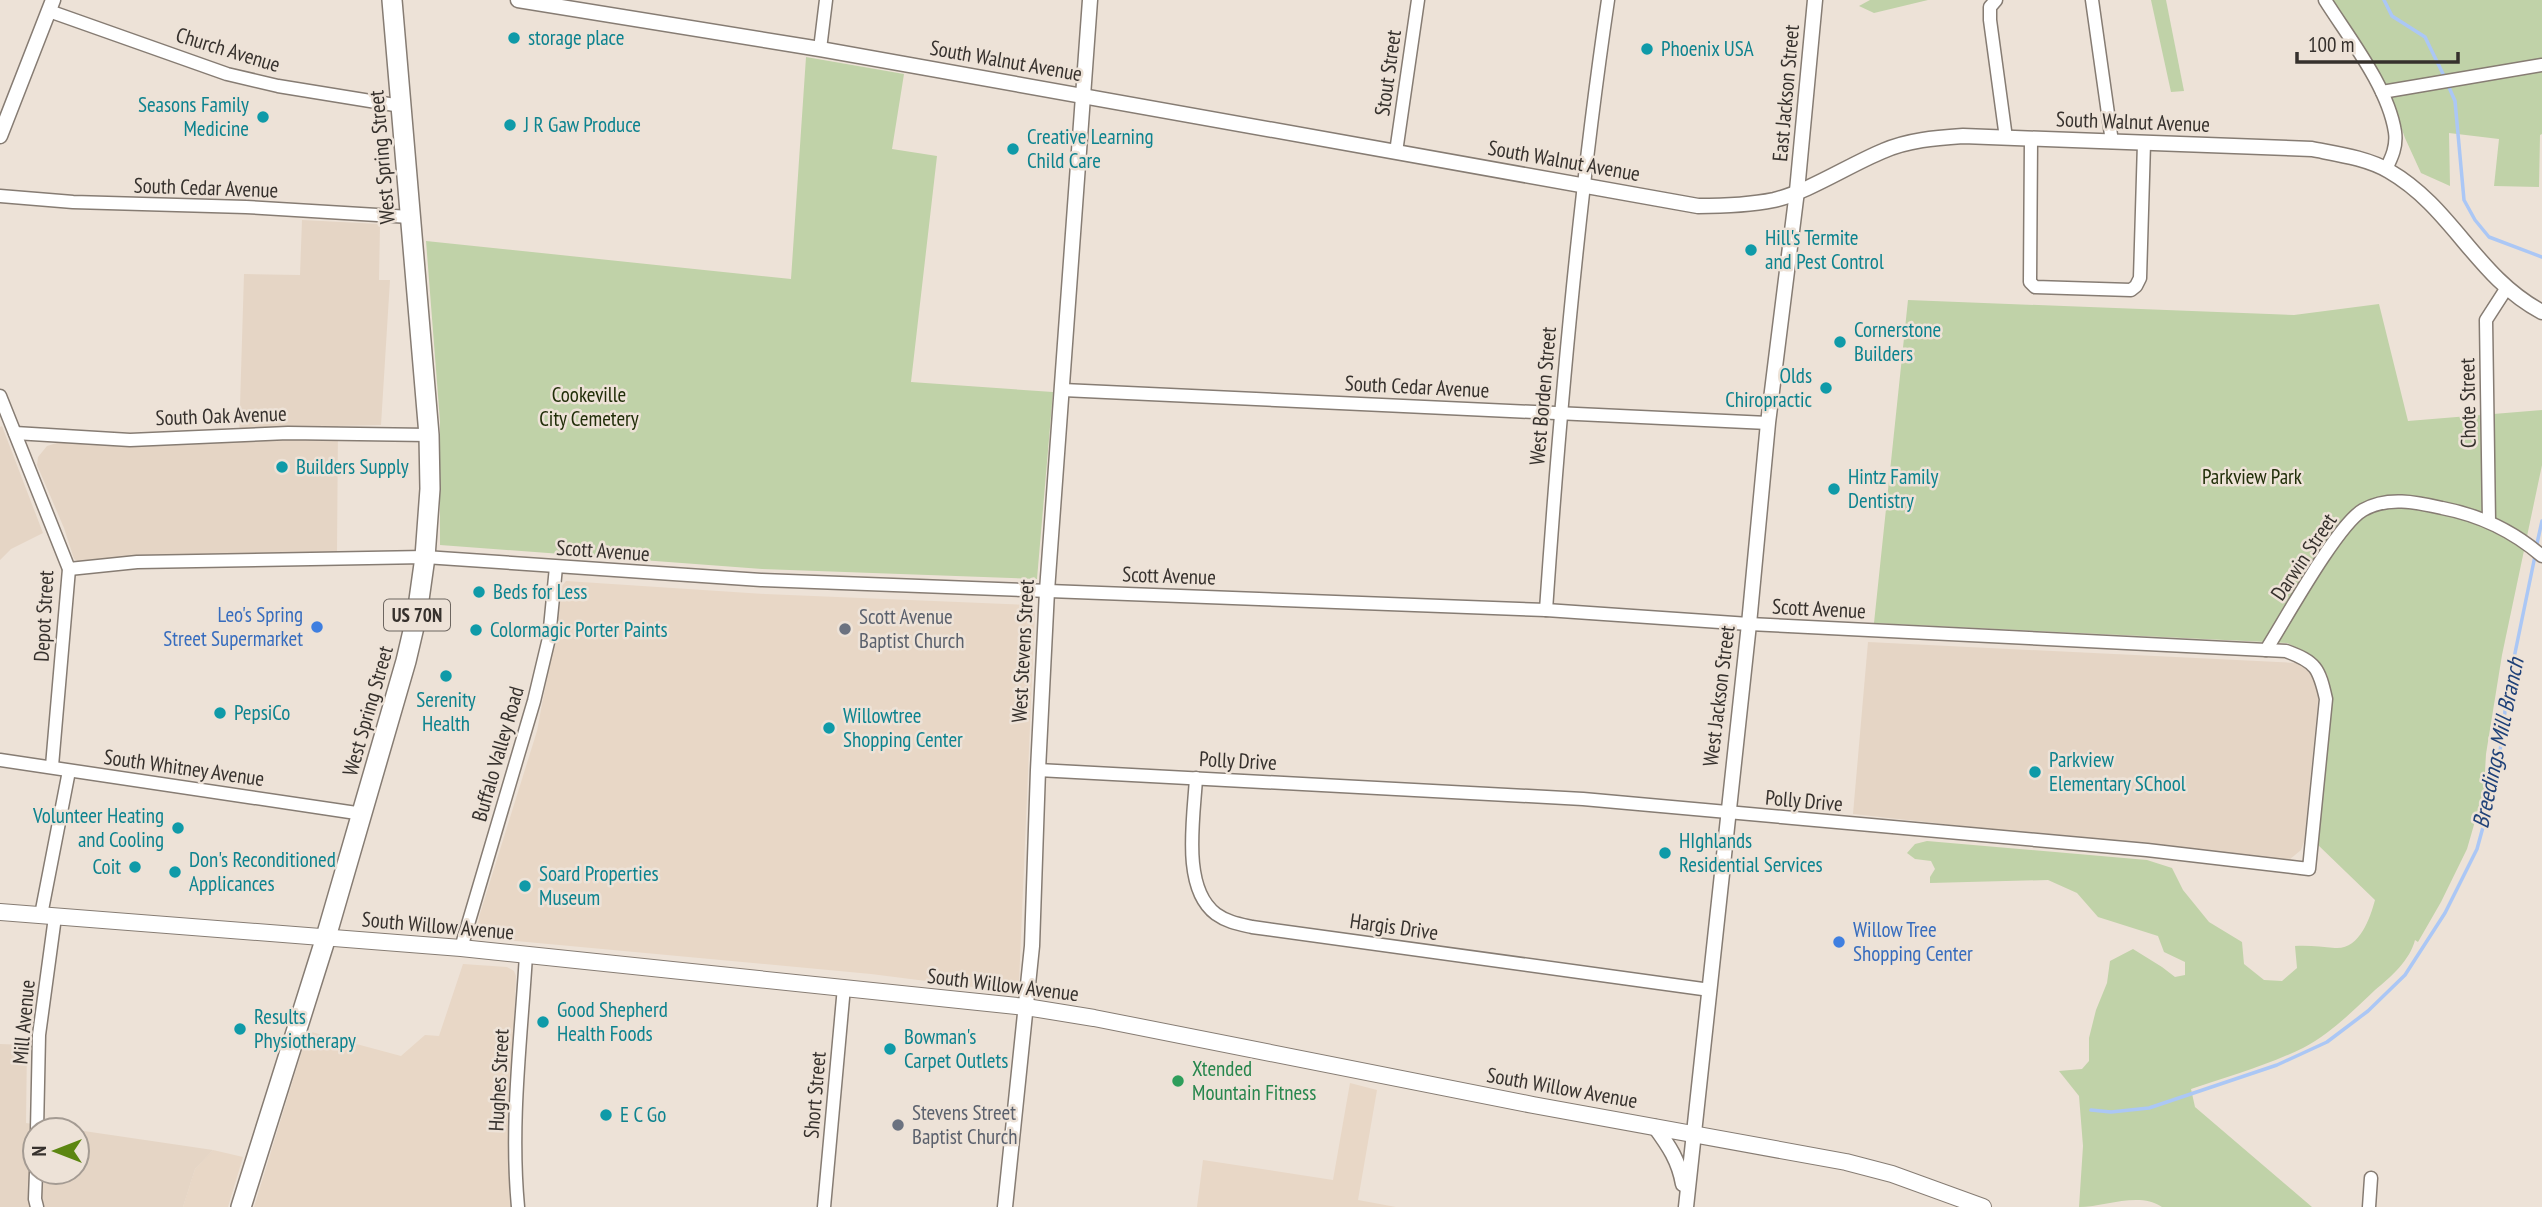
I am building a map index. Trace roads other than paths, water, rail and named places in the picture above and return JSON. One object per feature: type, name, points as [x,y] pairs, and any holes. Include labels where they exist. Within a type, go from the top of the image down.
[{"type":"main road","name":"West Spring Street","points":[[241,1207],[326,937],[407,661],[425,557],[430,489],[429,435],[392,0]]},
{"type":"main road","name":"South Willow Avenue","points":[[0,912],[461,948],[1026,1007],[1846,1161],[1892,1174],[1983,1207]]},
{"type":"street","name":"South Walnut Avenue","points":[[518,0],[820,49],[1672,202],[1720,206],[1776,199],[1908,142],[1963,136],[2312,149],[2354,158],[2386,169],[2414,187],[2435,206],[2479,261],[2506,289],[2542,312]]},
{"type":"street","points":[[820,49],[826,0]]},
{"type":"street","name":"West Stevens Street","points":[[1005,1207],[1032,946],[1047,591],[1090,0]]},
{"type":"street","name":"Stout Street","points":[[1396,152],[1418,0]]},
{"type":"street","name":"West Borden Street","points":[[1546,610],[1560,413],[1583,186],[1608,0]]},
{"type":"street","name":"East Jackson Street","points":[[1797,191],[1815,0]]},
{"type":"street","points":[[1996,0],[1990,7],[1990,20],[2006,138]]},
{"type":"street","points":[[2092,0],[2112,142]]},
{"type":"street","points":[[2325,0],[2382,92],[2395,132],[2395,151],[2386,169]]},
{"type":"street","name":"Church Avenue","points":[[51,5],[227,74],[278,86],[401,106]]},
{"type":"street","points":[[0,136],[51,5]]},
{"type":"street","points":[[2382,92],[2542,65]]},
{"type":"street","points":[[2031,139],[2030,282],[2035,287],[2117,290],[2130,290],[2140,278],[2144,143]]},
{"type":"street","name":"West Jackson Street","points":[[1686,1205],[1768,423],[1797,191]]},
{"type":"street","name":"South Cedar Avenue","points":[[0,196],[73,202],[246,207],[410,217]]},
{"type":"street","name":"Chote Street","points":[[2489,522],[2486,320],[2506,289]]},
{"type":"street","name":"South Cedar Avenue","points":[[1063,390],[1768,423]]},
{"type":"street","name":"Depot Street","points":[[0,396],[69,569],[52,766]]},
{"type":"street","name":"South Oak Avenue","points":[[15,433],[130,440],[299,432],[429,435]]},
{"type":"street","name":"Darwin Street","points":[[2266,650],[2340,532],[2362,510],[2381,503],[2409,501],[2455,510],[2489,522],[2522,539],[2538,552]]},
{"type":"street","name":"Scott Avenue","points":[[69,569],[137,562],[425,557],[761,580],[1546,610],[1749,624],[2266,650]]},
{"type":"street","name":"Buffalo Valley Road","points":[[461,948],[534,701],[549,638],[556,567]]},
{"type":"street","name":"Polly Drive","points":[[1038,770],[1583,799],[2147,850],[2309,869],[2326,699],[2321,675],[2304,658],[2286,651],[2266,650]]},
{"type":"street","name":"South Whitney Avenue","points":[[0,760],[363,814]]},
{"type":"street","points":[[48,916],[69,771]]},
{"type":"street","name":"Hargis Drive","points":[[1196,778],[1192,864],[1196,882],[1200,896],[1215,913],[1231,922],[1710,990]]},
{"type":"street","name":"Mill Avenue","points":[[37,1116],[39,1035],[48,916]]},
{"type":"street","name":"Hughes Street","points":[[519,1207],[515,1174],[515,1131],[526,955]]},
{"type":"street","name":"Short Street","points":[[824,1207],[844,987]]},
{"type":"street","points":[[1655,1127],[1680,1166],[1686,1205]]},
{"type":"street","points":[[2369,1207],[2371,1178]]},
{"type":"street","points":[[35,1186],[37,1207]]},
{"type":"waterway","points":[[2384,0],[2392,16],[2425,37],[2445,78]]},
{"type":"waterway","name":"Breedings Mill Branch","points":[[2448,85],[2455,101],[2464,200],[2489,237],[2542,257]]},
{"type":"waterway","name":"Breedings Mill Branch","points":[[2536,548],[2542,521]]},
{"type":"waterway","name":"Breedings Mill Branch","points":[[2091,1110],[2111,1112],[2149,1108],[2277,1065],[2327,1042],[2368,1011],[2405,975],[2445,913],[2477,849],[2497,776],[2508,687],[2535,556]]},
{"type":"place","name":"storage place","points":[[514,38]]},
{"type":"place","name":"Phoenix USA","points":[[1647,49]]},
{"type":"place","name":"Seasons Family Medicine","points":[[263,117]]},
{"type":"place","name":"J R Gaw Produce","points":[[510,125]]},
{"type":"place","name":"Creative Learning Child Care","points":[[1013,149]]},
{"type":"place","name":"Hill's Termite and Pest Control","points":[[1751,250]]},
{"type":"place","name":"Cornerstone Builders","points":[[1840,342]]},
{"type":"place","name":"Olds Chiropractic","points":[[1826,388]]},
{"type":"place","name":"Builders Supply","points":[[282,467]]},
{"type":"place","name":"Hintz Family Dentistry","points":[[1834,489]]},
{"type":"place","name":"Beds for Less","points":[[479,592]]},
{"type":"place","name":"Leo's Spring Street Supermarket","points":[[317,627]]},
{"type":"place","name":"Scott Avenue Baptist Church","points":[[845,629]]},
{"type":"place","name":"Colormagic Porter Paints","points":[[476,630]]},
{"type":"place","name":"Serenity Health","points":[[446,676]]},
{"type":"place","name":"PepsiCo","points":[[220,713]]},
{"type":"place","name":"Willowtree Shopping Center","points":[[829,728]]},
{"type":"place","name":"Parkview Elementary SChool","points":[[2035,772]]},
{"type":"place","name":"Volunteer Heating and Cooling","points":[[178,828]]},
{"type":"place","name":"HIghlands Residential Services","points":[[1665,853]]},
{"type":"place","name":"Coit","points":[[135,867]]},
{"type":"place","name":"Don's Reconditioned Applicances","points":[[175,872]]},
{"type":"place","name":"Soard Properties Museum","points":[[525,886]]},
{"type":"place","name":"Willow Tree Shopping Center","points":[[1839,942]]},
{"type":"place","name":"Good Shepherd Health Foods","points":[[543,1022]]},
{"type":"place","name":"Results Physiotherapy","points":[[240,1029]]},
{"type":"place","name":"Bowman's Carpet Outlets","points":[[890,1049]]},
{"type":"place","name":"Xtended Mountain Fitness","points":[[1178,1081]]},
{"type":"place","name":"E C Go","points":[[606,1115]]},
{"type":"place","name":"Stevens Street Baptist Church","points":[[898,1125]]},
{"type":"park label","name":"Cookeville City Cemetery","points":[[589,407]]},
{"type":"park label","name":"Parkview Park","points":[[2252,477]]}]
